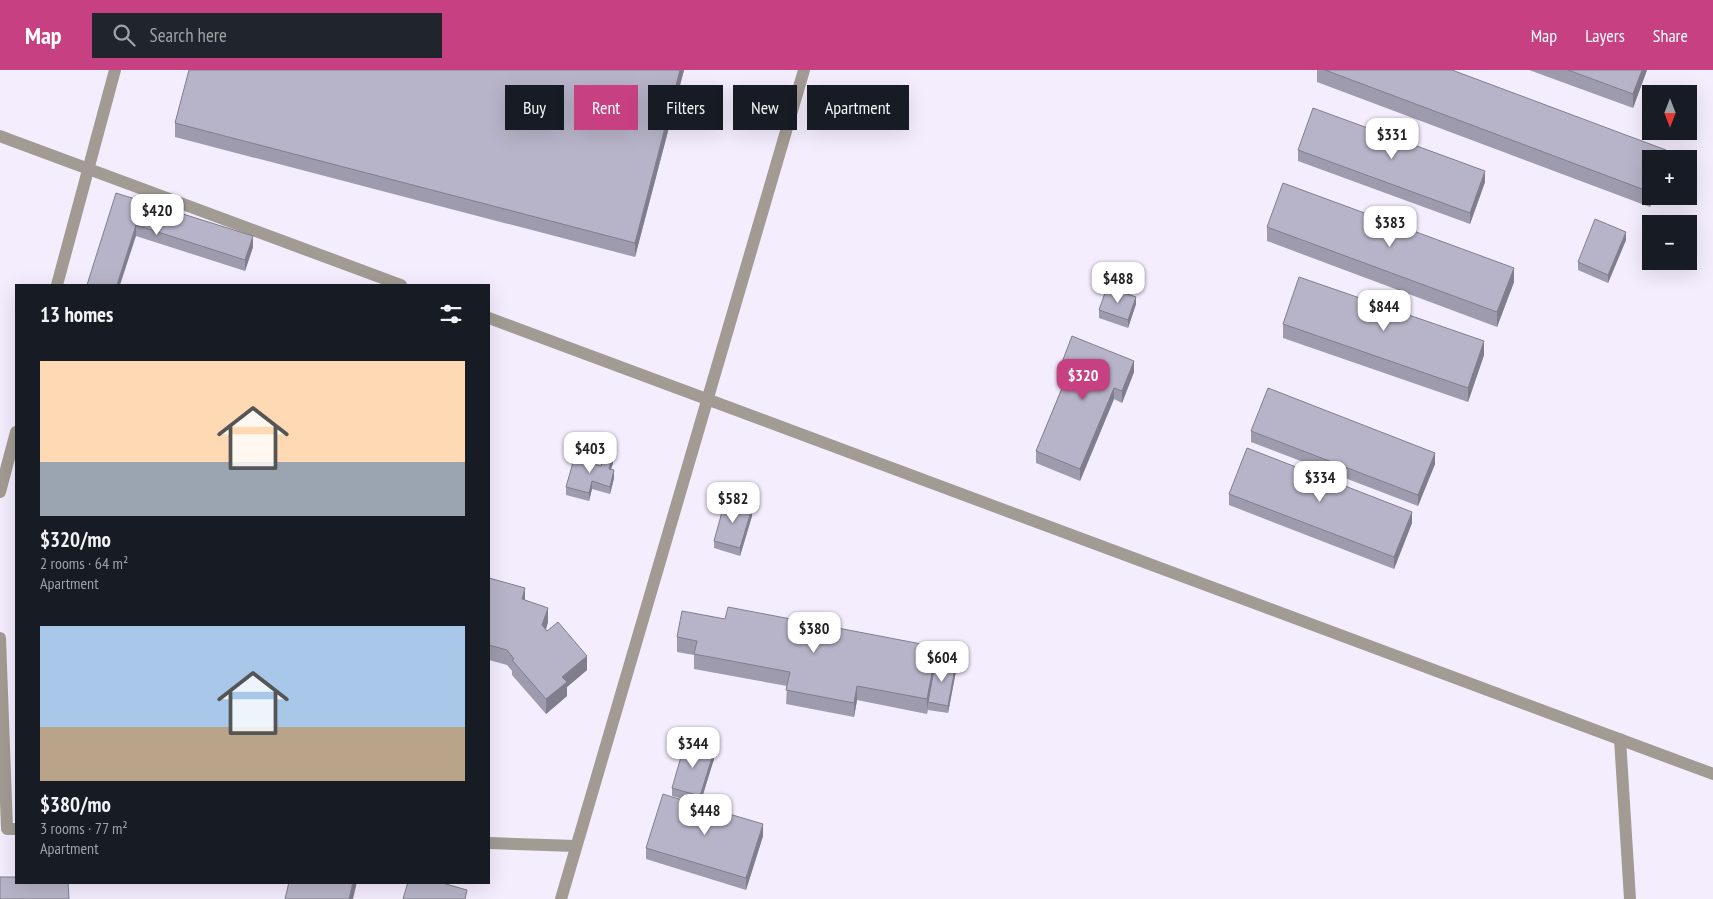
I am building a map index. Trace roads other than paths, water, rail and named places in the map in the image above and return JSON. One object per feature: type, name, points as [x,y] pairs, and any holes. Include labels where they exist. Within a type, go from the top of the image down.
[{"type":"lane","points":[[57,284],[115,70]]},
{"type":"lane","points":[[560,899],[804,70]]},
{"type":"lane","points":[[0,136],[398,284]]},
{"type":"lane","points":[[490,318],[1713,774]]},
{"type":"lane","points":[[0,492],[15,436]]},
{"type":"lane","points":[[0,638],[7,829],[15,829]]},
{"type":"lane","points":[[1620,739],[1630,899]]},
{"type":"lane","points":[[490,843],[576,846]]}]
